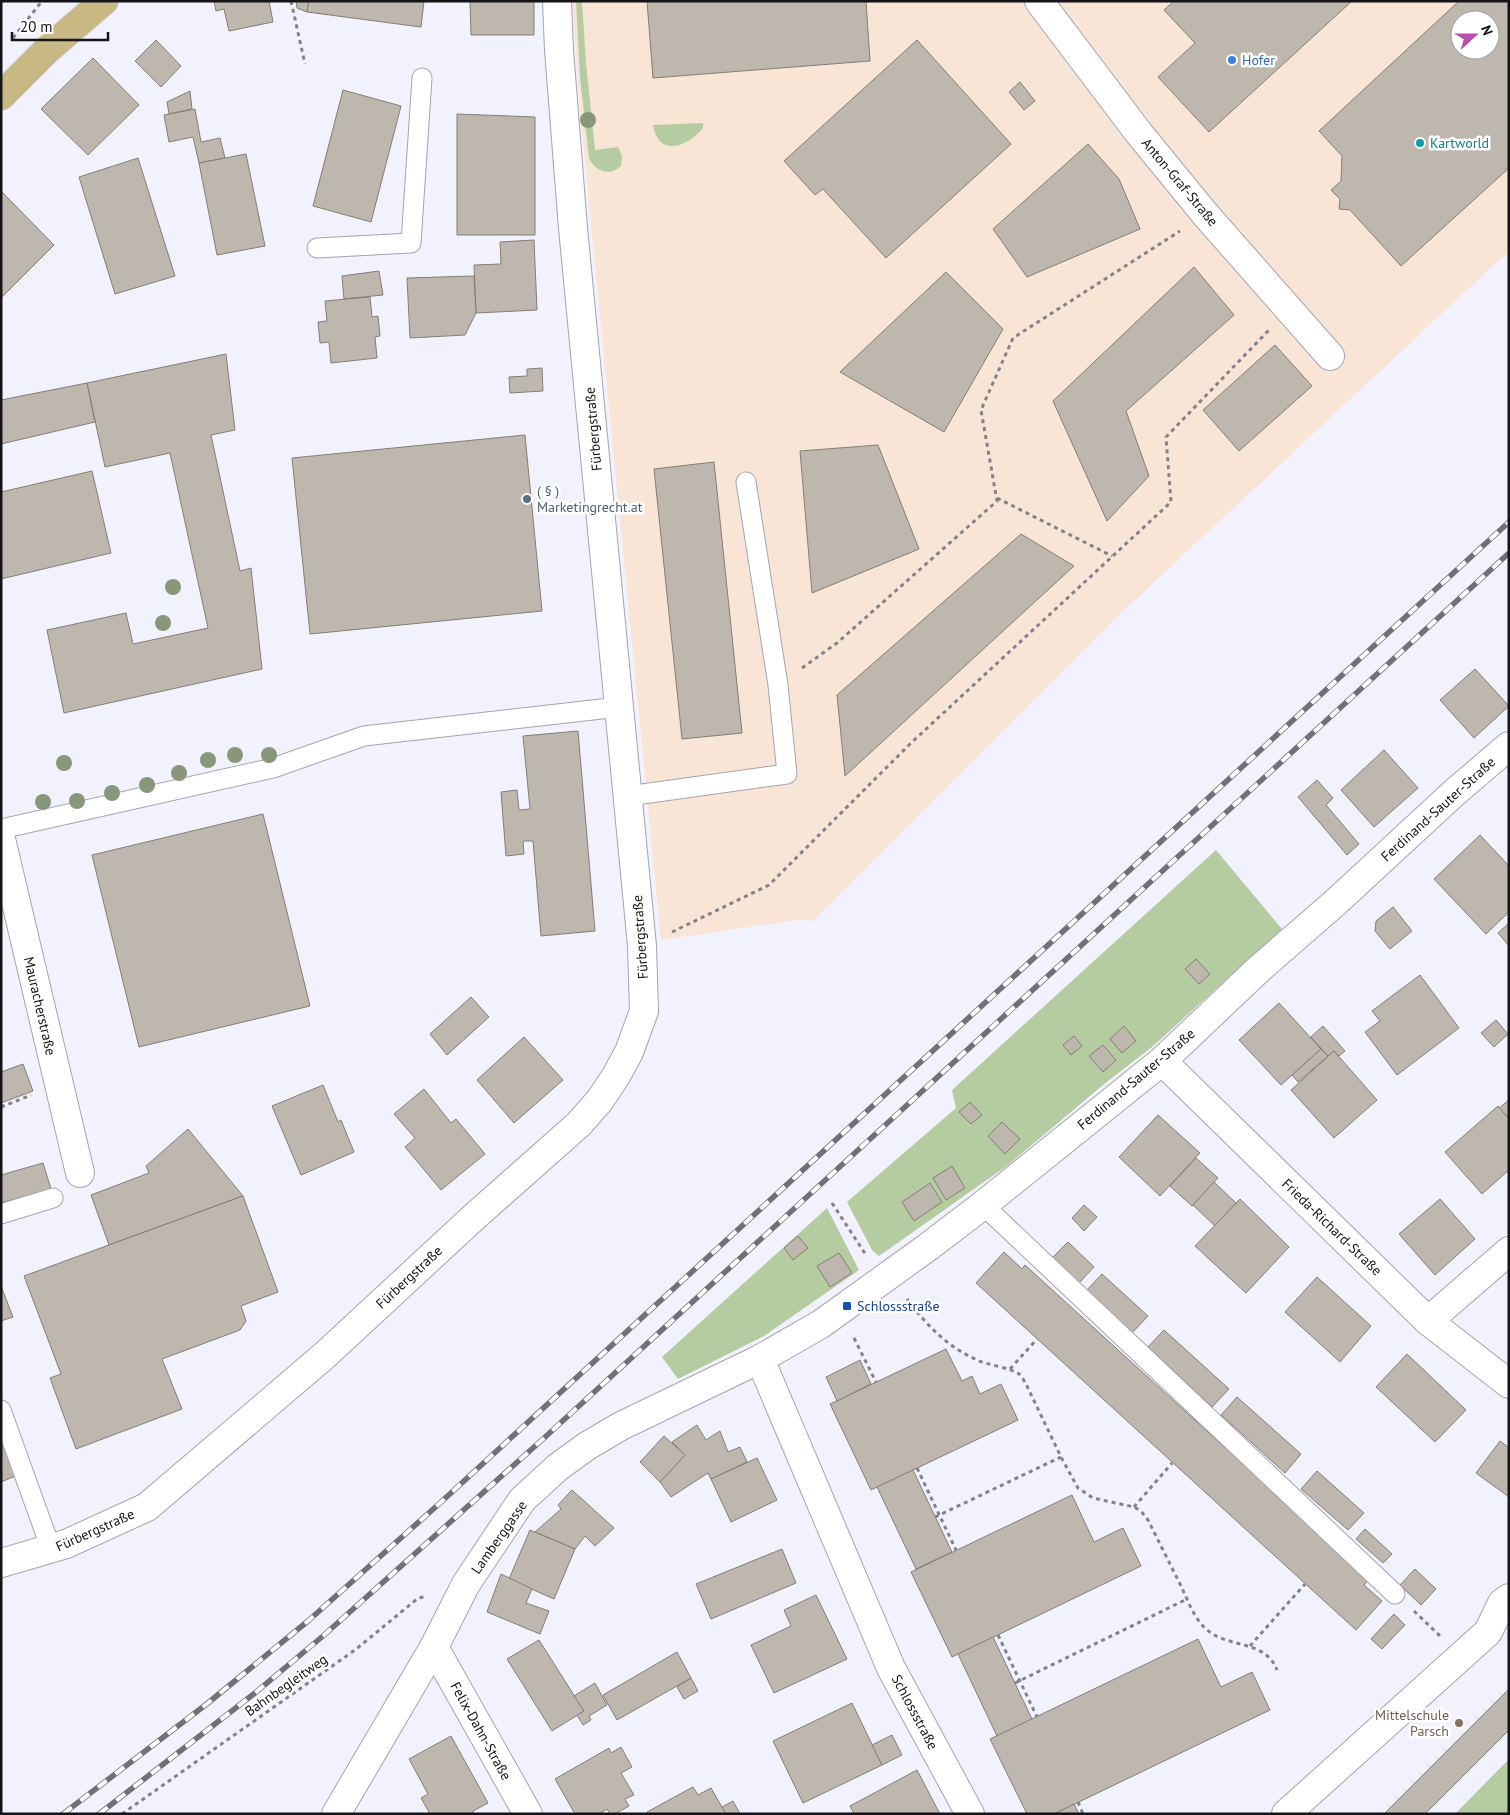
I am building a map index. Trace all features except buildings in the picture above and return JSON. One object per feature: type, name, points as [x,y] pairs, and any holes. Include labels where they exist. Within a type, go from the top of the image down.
[{"type":"main road","points":[[1,96],[47,50],[104,1]]},
{"type":"street","name":"Fürbergstraße","points":[[1,1563],[66,1544],[147,1506],[325,1354],[474,1217],[579,1124],[600,1100],[616,1076],[629,1052],[644,1011],[642,946],[573,228],[557,1]]},
{"type":"street","name":"Anton-Graf-Straße","points":[[1038,1],[1138,132],[1206,214],[1330,356]]},
{"type":"street","name":"Ferdinand-Sauter-Straße","points":[[760,1359],[821,1324],[841,1310],[894,1288],[983,1205],[1162,1061],[1259,969],[1336,902],[1455,792],[1509,746]]},
{"type":"street","name":"Mauracherstraße","points":[[1,838],[80,1173]]},
{"type":"street","name":"Frieda-Richard-Straße","points":[[1162,1061],[1428,1321],[1509,1384]]},
{"type":"street","points":[[1428,1321],[1509,1251]]},
{"type":"street","name":"Lamberggasse","points":[[336,1814],[434,1648],[466,1584],[522,1500],[558,1467],[587,1446],[621,1426],[760,1359]]},
{"type":"street","name":"Schlossstraße","points":[[760,1359],[891,1668],[970,1814]]},
{"type":"street","points":[[1286,1814],[1488,1632],[1502,1604],[1509,1598]]},
{"type":"street","name":"Felix-Dahn-Straße","points":[[434,1648],[528,1814]]},
{"type":"lane","points":[[317,248],[411,243],[422,78]]},
{"type":"lane","points":[[628,796],[787,774],[778,685],[746,482]]},
{"type":"lane","points":[[1,829],[273,768],[364,736],[619,707]]},
{"type":"lane","points":[[1,1214],[53,1198]]},
{"type":"lane","points":[[983,1205],[1396,1594]]},
{"type":"lane","points":[[1,1410],[51,1549]]},
{"type":"path","points":[[8,44],[42,1]]},
{"type":"path","points":[[291,1],[305,64]]},
{"type":"path","points":[[778,685],[837,643],[997,501],[981,410],[1013,338],[1206,214]]},
{"type":"path","points":[[642,946],[769,885],[911,743],[1171,502],[1166,437],[1289,309]]},
{"type":"path","points":[[996,498],[1112,556]]},
{"type":"path","points":[[832,1203],[894,1288],[937,1335],[976,1359],[1001,1368],[1010,1369],[1019,1374],[1026,1384],[1060,1457],[1078,1488],[1093,1498],[1134,1507],[1148,1520],[1194,1614],[1206,1629],[1216,1636],[1262,1651],[1275,1664],[1277,1670]]},
{"type":"path","points":[[841,1310],[876,1382]]},
{"type":"path","points":[[1010,1369],[1037,1339]]},
{"type":"path","points":[[937,1516],[1060,1457]]},
{"type":"path","points":[[1134,1507],[1172,1463]]},
{"type":"path","points":[[917,1468],[937,1516],[956,1550]]},
{"type":"path","name":"Bahnbegleitweg","points":[[122,1814],[356,1650],[417,1599],[466,1584]]},
{"type":"path","points":[[1250,1646],[1305,1584]]},
{"type":"path","points":[[1396,1594],[1461,1656]]},
{"type":"path","points":[[1015,1683],[1187,1599]]},
{"type":"path","points":[[998,1635],[1037,1717]]},
{"type":"path","points":[[1078,1802],[1083,1814]]},
{"type":"shaded area","points":[[572,1],[1509,1],[1509,251],[1118,616],[813,921],[798,920],[661,940],[581,122]]},
{"type":"green space","points":[[576,1],[582,1],[595,150],[618,147],[622,156],[621,166],[607,172],[595,166],[589,158],[580,77]]},
{"type":"green space","points":[[703,123],[703,128],[697,135],[682,144],[674,146],[661,142],[656,135],[653,125]]},
{"type":"green space","points":[[1216,850],[1282,929],[1152,1047],[1103,1085],[1008,1165],[879,1256],[872,1250],[847,1202],[956,1108],[952,1090]]},
{"type":"green space","points":[[827,1208],[859,1270],[764,1336],[678,1379],[662,1357]]},
{"type":"green space","points":[[1509,1759],[1509,1814],[1455,1814]]},
{"type":"railway","points":[[63,1814],[208,1703],[308,1621],[440,1503],[1509,522]]},
{"type":"railway","points":[[99,1814],[255,1693],[323,1636],[543,1439],[1509,553]]},
{"type":"place","name":"Hofer","points":[[1232,60]]},
{"type":"place","name":"Kartworld","points":[[1420,143]]},
{"type":"place","name":"( § ) Marketingrecht.at","points":[[527,499]]},
{"type":"place","name":"Schlossstraße","points":[[847,1306]]},
{"type":"place","name":"Mittelschule Parsch","points":[[1459,1723]]}]
